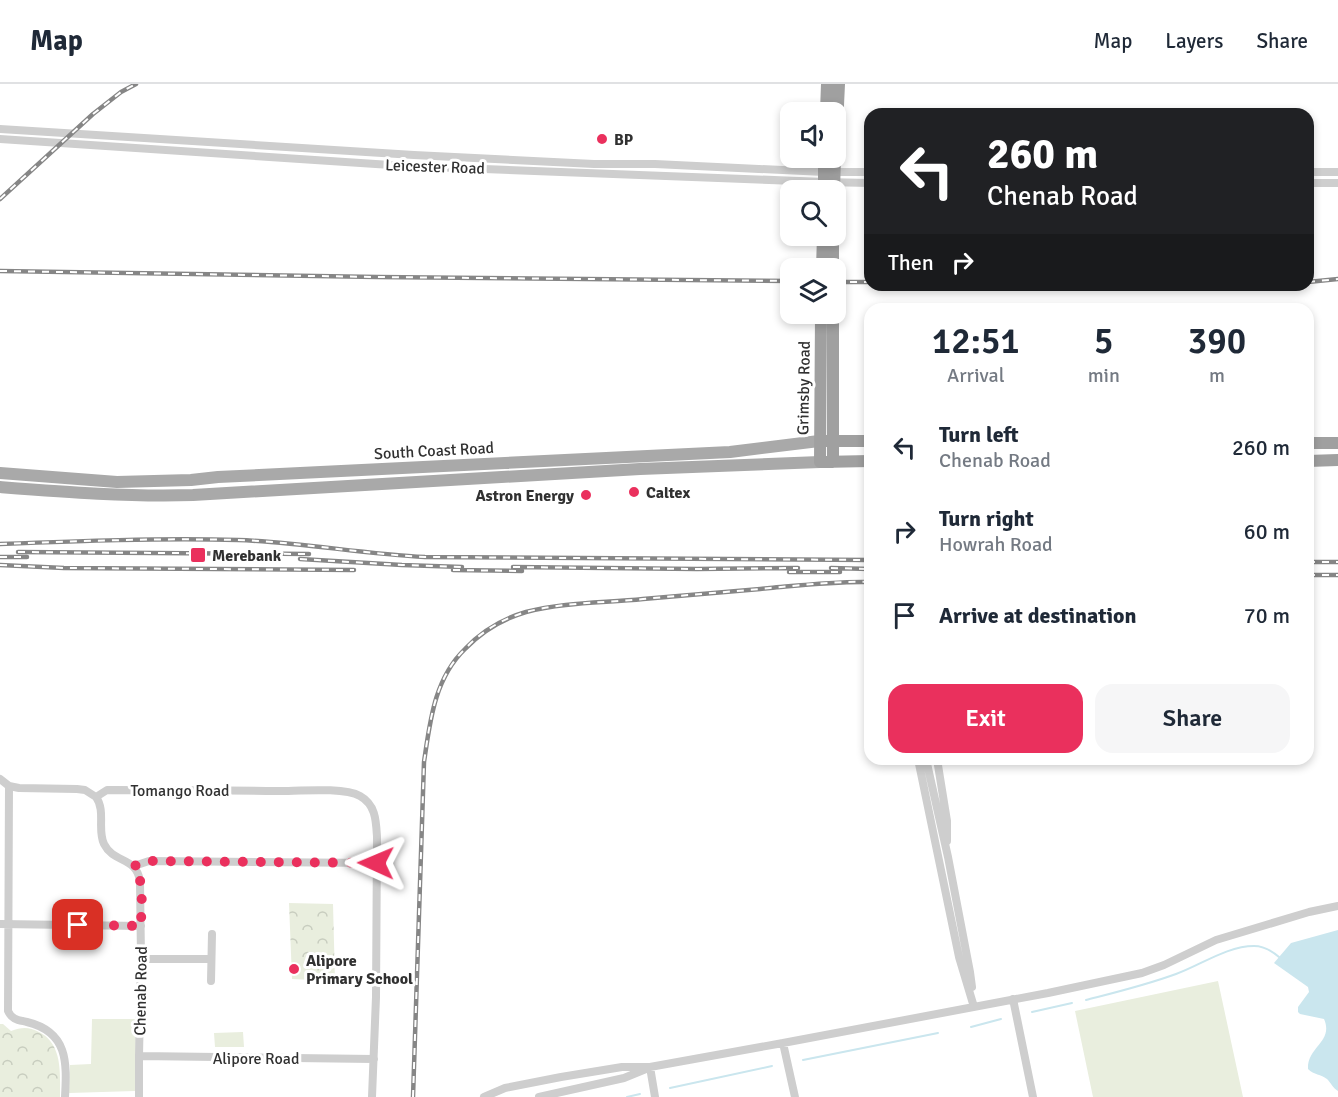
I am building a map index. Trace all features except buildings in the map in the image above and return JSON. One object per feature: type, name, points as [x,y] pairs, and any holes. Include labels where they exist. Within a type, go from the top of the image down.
[{"type":"highway","points":[[826,102],[827,84]]},
{"type":"highway","points":[[838,102],[839,84]]},
{"type":"highway","name":"Grimsby Road","points":[[820,462],[821,324]]},
{"type":"highway","name":"Grimsby Road","points":[[833,324],[833,462]]},
{"type":"highway","name":"South Coast Road","points":[[819,441],[864,441]]},
{"type":"highway","points":[[1314,443],[1338,443]]},
{"type":"highway","points":[[1314,461],[1338,460]]},
{"type":"highway","name":"South Coast Road","points":[[820,462],[864,461]]},
{"type":"main road","name":"South Coast Road","points":[[0,473],[147,482],[730,452],[819,441]]},
{"type":"main road","points":[[755,449],[756,464]]},
{"type":"main road","points":[[622,470],[624,457]]},
{"type":"main road","points":[[543,461],[544,475]]},
{"type":"main road","name":"South Coast Road","points":[[0,487],[137,496],[194,495],[622,470],[820,462]]},
{"type":"main road","points":[[490,464],[492,478]]},
{"type":"main road","points":[[459,465],[460,480]]},
{"type":"main road","points":[[376,470],[376,484]]},
{"type":"main road","points":[[48,477],[48,491]]},
{"type":"main road","points":[[218,477],[219,493]]},
{"type":"street","name":"Leicester Road","points":[[0,129],[594,164],[655,164],[810,180]]},
{"type":"street","name":"Leicester Road","points":[[0,139],[406,166],[780,180]]},
{"type":"street","points":[[241,155],[242,144]]},
{"type":"street","points":[[1314,172],[1338,172]]},
{"type":"street","name":"Leicester Road","points":[[837,180],[864,173]]},
{"type":"street","name":"Leicester Road","points":[[846,182],[864,183]]},
{"type":"street","points":[[1314,183],[1338,183]]},
{"type":"street","points":[[919,765],[959,957],[974,1007]]},
{"type":"street","points":[[927,765],[948,857],[970,972],[974,1007]]},
{"type":"street","points":[[938,765],[947,821],[948,857]]},
{"type":"street","points":[[0,779],[9,786],[19,788],[77,789],[85,790],[96,797],[101,808],[102,839],[106,847],[114,855],[134,866],[149,861],[376,863],[376,997],[372,1097]]},
{"type":"street","points":[[9,786],[4,924],[8,1011],[14,1019],[43,1027],[56,1037],[65,1058],[65,1097]]},
{"type":"street","name":"Tomango Road","points":[[96,797],[107,790],[309,791],[359,795],[373,809],[376,819],[376,863]]},
{"type":"street","points":[[0,829],[9,829]]},
{"type":"street","name":"Chenab Road","points":[[134,866],[141,881],[140,1097]]},
{"type":"street","points":[[484,1097],[505,1088],[561,1077],[622,1067],[650,1067],[783,1043],[1142,972],[1164,965],[1216,940],[1309,912],[1338,906]]},
{"type":"street","points":[[4,924],[141,926]]},
{"type":"street","points":[[211,981],[212,934]]},
{"type":"street","points":[[141,959],[210,959]]},
{"type":"street","points":[[1014,999],[1033,1097]]},
{"type":"street","points":[[783,1043],[795,1097]]},
{"type":"street","name":"Alipore Road","points":[[139,1056],[374,1059]]},
{"type":"street","points":[[539,1097],[624,1078],[650,1067]]},
{"type":"street","points":[[650,1067],[655,1097]]},
{"type":"green space","points":[[289,903],[333,904],[335,981],[292,979]]},
{"type":"green space","points":[[1218,981],[1243,1097],[1093,1097],[1075,1011]]},
{"type":"green space","points":[[92,1019],[136,1019],[135,1091],[69,1093],[70,1065],[91,1064]]},
{"type":"green space","points":[[0,1024],[11,1031],[25,1028],[35,1030],[47,1037],[58,1060],[60,1097],[0,1097]]},
{"type":"green space","points":[[243,1032],[244,1047],[215,1047],[214,1033]]},
{"type":"water","points":[[1338,930],[1338,1091],[1327,1079],[1308,1069],[1311,1055],[1323,1039],[1326,1027],[1324,1019],[1298,1012],[1298,1007],[1309,992],[1308,987],[1274,963],[1291,943]]},
{"type":"waterway","points":[[1086,1000],[1165,978],[1234,949],[1261,947],[1279,957]]},
{"type":"waterway","points":[[1032,1012],[1072,1003]]},
{"type":"waterway","points":[[971,1027],[1001,1019]]},
{"type":"waterway","points":[[803,1060],[938,1033]]},
{"type":"waterway","points":[[670,1088],[772,1066]]},
{"type":"waterway","points":[[627,1097],[640,1094]]},
{"type":"railway","points":[[0,199],[93,114],[121,92],[136,84]]},
{"type":"railway","points":[[0,271],[780,281]]},
{"type":"railway","points":[[1314,281],[1338,279]]},
{"type":"railway","points":[[846,282],[864,282]]},
{"type":"railway","points":[[0,544],[238,540],[425,557],[864,560]]},
{"type":"railway","points":[[18,552],[309,554]]},
{"type":"railway","points":[[0,557],[27,557]]},
{"type":"railway","points":[[300,559],[462,567]]},
{"type":"railway","points":[[1314,562],[1338,562]]},
{"type":"railway","points":[[0,565],[64,568],[354,570]]},
{"type":"railway","points":[[513,567],[798,568]]},
{"type":"railway","points":[[831,568],[864,569]]},
{"type":"railway","points":[[453,570],[522,571]]},
{"type":"railway","points":[[789,572],[840,572]]},
{"type":"railway","points":[[1314,575],[1338,575]]},
{"type":"railway","points":[[413,1097],[424,762],[431,717],[440,687],[446,674],[465,649],[485,631],[509,618],[555,606],[864,582]]},
{"type":"place","name":"BP","points":[[602,139]]},
{"type":"place","name":"Caltex","points":[[634,492]]},
{"type":"place","name":"Astron Energy","points":[[586,495]]},
{"type":"place","name":"Merebank","points":[[198,555]]},
{"type":"place","name":"Alipore Primary School","points":[[294,969]]},
{"type":"route","points":[[78,925],[141,926],[141,881],[134,866],[149,861],[376,863]]}]
